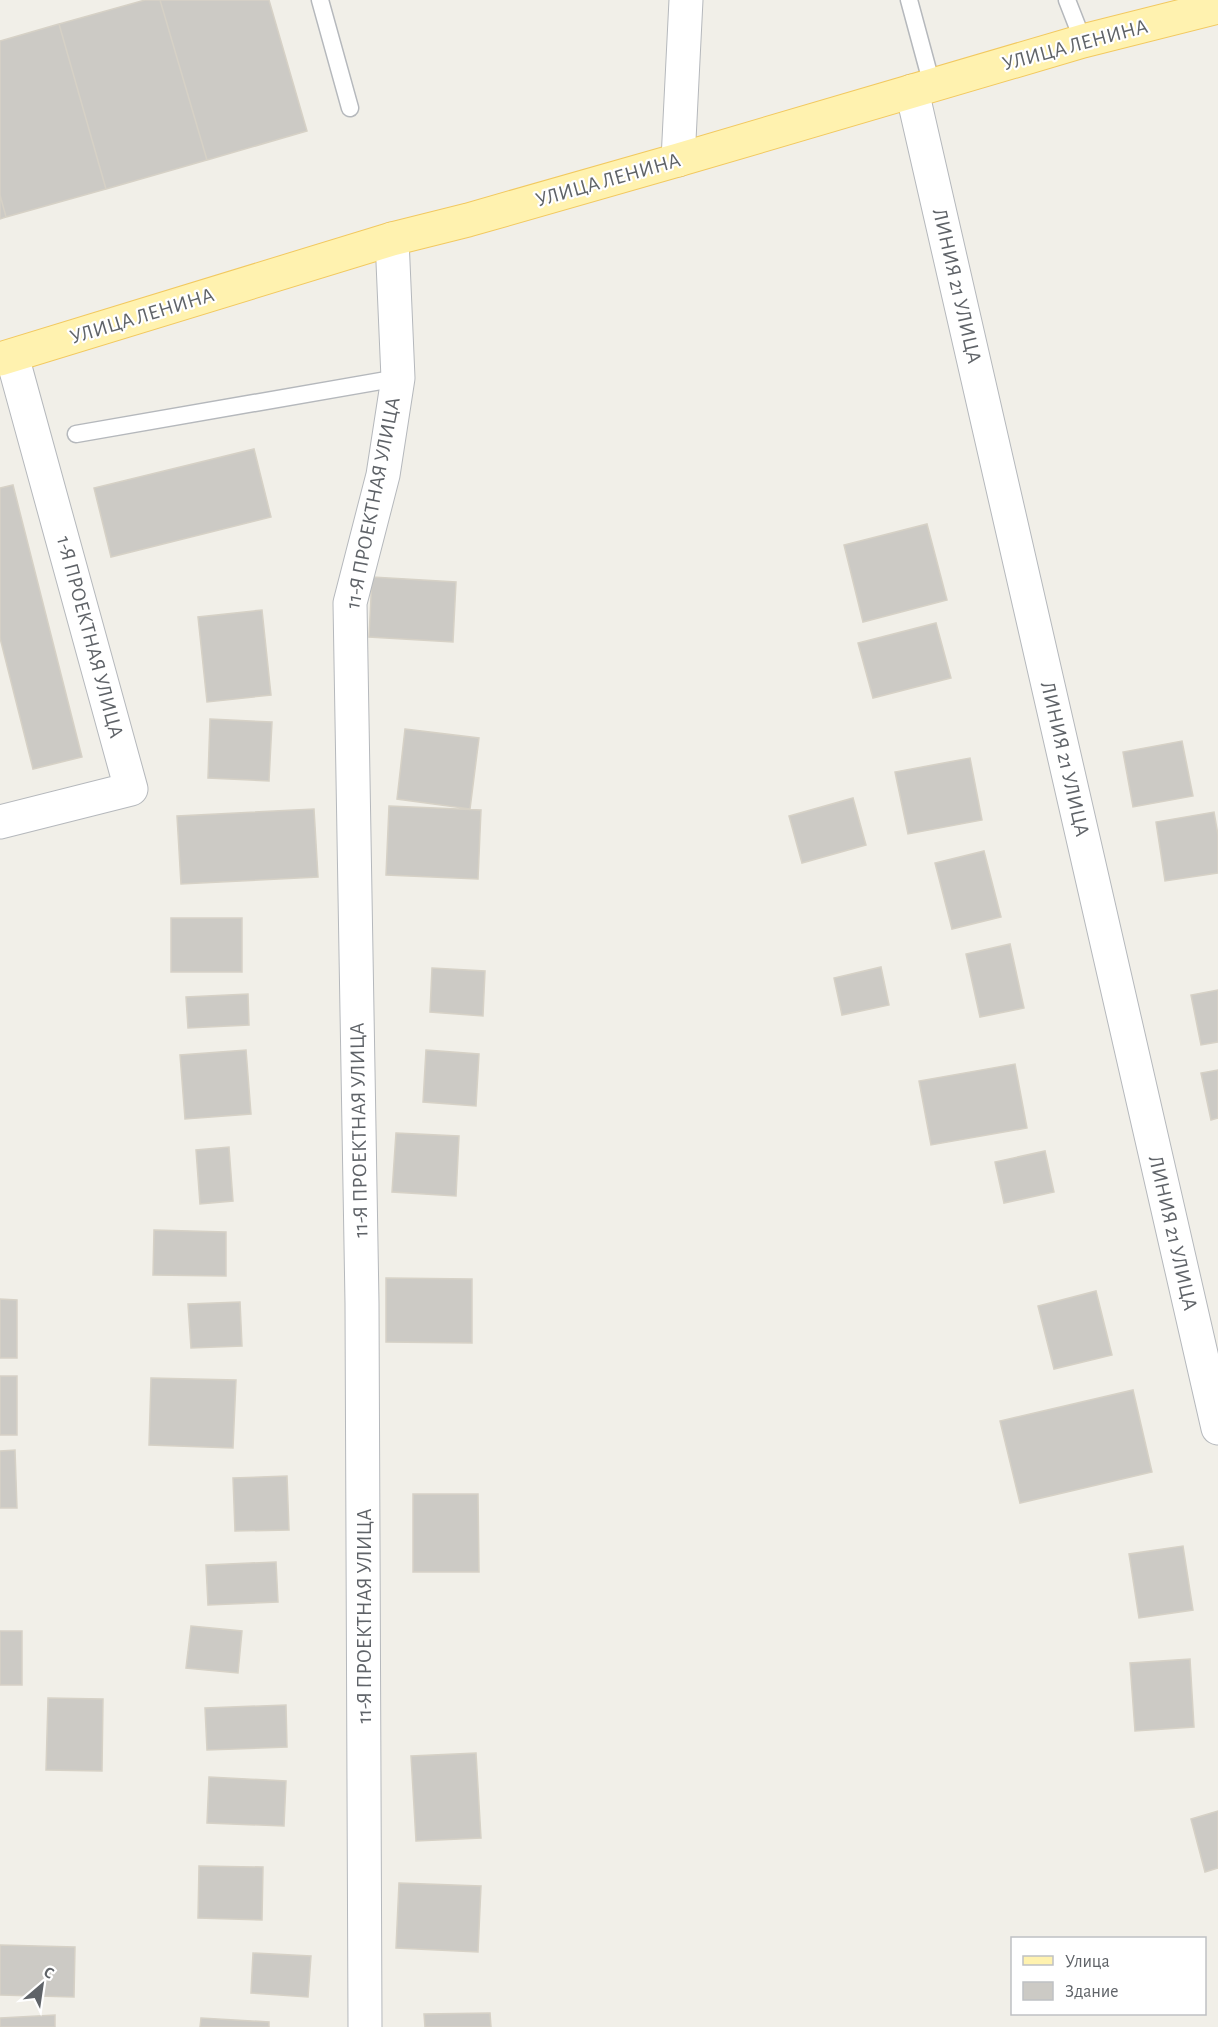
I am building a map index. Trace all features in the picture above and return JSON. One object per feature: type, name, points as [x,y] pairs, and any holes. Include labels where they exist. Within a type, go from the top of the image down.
[{"type":"main road","name":"УЛИЦА ЛЕНИНА","points":[[6,358],[392,239],[468,220],[678,160],[1083,41],[1218,7]]},
{"type":"street","points":[[678,160],[686,0]]},
{"type":"street","name":"ЛИНИЯ 21 УЛИЦА","points":[[922,88],[1218,1428]]},
{"type":"street","name":"11-Я ПРОЕКТНАЯ УЛИЦА","points":[[365,2027],[362,1314],[350,603],[383,475],[398,378],[392,239]]},
{"type":"street","name":"1-Я ПРОЕКТНАЯ УЛИЦА","points":[[0,822],[131,789],[6,358]]},
{"type":"lane","points":[[320,0],[350,108]]},
{"type":"lane","points":[[909,0],[922,88]]},
{"type":"lane","points":[[1067,0],[1083,41]]},
{"type":"lane","points":[[76,434],[398,378]]},
{"type":"building","points":[[145,0],[160,0],[207,160],[106,189],[59,24]]},
{"type":"building","points":[[160,0],[269,0],[307,131],[207,160]]},
{"type":"building","points":[[59,24],[106,189],[6,217],[0,195],[0,41]]},
{"type":"building","points":[[0,195],[6,217],[0,219]]},
{"type":"building","points":[[254,449],[271,517],[111,557],[94,488]]},
{"type":"building","points":[[13,485],[82,757],[33,769],[0,638],[0,488]]},
{"type":"building","points":[[927,524],[947,600],[863,622],[844,545]]},
{"type":"building","points":[[372,577],[456,582],[453,642],[369,637]]},
{"type":"building","points":[[262,610],[271,695],[207,702],[198,617]]},
{"type":"building","points":[[936,623],[951,678],[873,698],[858,643]]},
{"type":"building","points":[[210,719],[272,722],[269,781],[208,778]]},
{"type":"building","points":[[405,729],[479,738],[470,809],[397,799]]},
{"type":"building","points":[[1182,741],[1193,796],[1133,807],[1123,752]]},
{"type":"building","points":[[970,758],[982,820],[908,834],[895,772]]},
{"type":"building","points":[[853,798],[866,845],[802,863],[789,816]]},
{"type":"building","points":[[389,806],[481,810],[478,879],[386,875]]},
{"type":"building","points":[[314,809],[318,877],[181,884],[177,816]]},
{"type":"building","points":[[1214,812],[1218,835],[1218,873],[1165,881],[1156,822]]},
{"type":"building","points":[[984,851],[1001,917],[952,929],[935,863]]},
{"type":"building","points":[[171,918],[242,918],[242,972],[171,972]]},
{"type":"building","points":[[1010,944],[1024,1008],[980,1017],[966,954]]},
{"type":"building","points":[[881,967],[889,1005],[842,1015],[834,978]]},
{"type":"building","points":[[432,968],[485,971],[483,1016],[430,1012]]},
{"type":"building","points":[[1218,990],[1218,1042],[1201,1045],[1191,995]]},
{"type":"building","points":[[248,994],[249,1025],[188,1028],[186,997]]},
{"type":"building","points":[[246,1050],[251,1114],[185,1119],[180,1055]]},
{"type":"building","points":[[426,1050],[479,1054],[476,1106],[423,1102]]},
{"type":"building","points":[[1015,1064],[1027,1128],[931,1145],[919,1081]]},
{"type":"building","points":[[1218,1070],[1218,1118],[1211,1120],[1201,1073]]},
{"type":"building","points":[[396,1133],[459,1136],[456,1196],[392,1192]]},
{"type":"building","points":[[229,1147],[233,1201],[200,1204],[196,1150]]},
{"type":"building","points":[[1045,1151],[1054,1192],[1004,1203],[995,1162]]},
{"type":"building","points":[[154,1230],[226,1232],[226,1276],[153,1275]]},
{"type":"building","points":[[386,1278],[472,1279],[472,1343],[386,1342]]},
{"type":"building","points":[[1096,1291],[1112,1355],[1054,1369],[1038,1306]]},
{"type":"building","points":[[0,1299],[17,1300],[17,1358],[0,1358]]},
{"type":"building","points":[[240,1302],[242,1346],[191,1348],[188,1304]]},
{"type":"building","points":[[0,1376],[17,1376],[17,1435],[0,1435]]},
{"type":"building","points":[[151,1378],[236,1380],[233,1448],[149,1445]]},
{"type":"building","points":[[1133,1390],[1152,1472],[1020,1503],[1000,1421]]},
{"type":"building","points":[[15,1450],[17,1508],[0,1508],[0,1451]]},
{"type":"building","points":[[287,1476],[289,1530],[235,1531],[233,1478]]},
{"type":"building","points":[[413,1494],[478,1494],[479,1572],[413,1572]]},
{"type":"building","points":[[1183,1546],[1193,1610],[1139,1618],[1129,1554]]},
{"type":"building","points":[[276,1562],[278,1602],[208,1605],[206,1565]]},
{"type":"building","points":[[191,1626],[242,1631],[238,1673],[186,1668]]},
{"type":"building","points":[[0,1631],[22,1631],[22,1685],[0,1685]]},
{"type":"building","points":[[1190,1659],[1194,1727],[1135,1731],[1130,1663]]},
{"type":"building","points":[[48,1698],[103,1699],[102,1771],[46,1770]]},
{"type":"building","points":[[286,1705],[287,1747],[207,1750],[205,1708]]},
{"type":"building","points":[[476,1753],[481,1838],[416,1841],[411,1756]]},
{"type":"building","points":[[209,1777],[286,1781],[284,1826],[207,1823]]},
{"type":"building","points":[[1218,1811],[1218,1868],[1205,1872],[1191,1819]]},
{"type":"building","points":[[199,1866],[263,1867],[262,1920],[198,1918]]},
{"type":"building","points":[[399,1883],[481,1886],[478,1952],[396,1948]]},
{"type":"building","points":[[0,1945],[75,1947],[74,1997],[0,1995]]},
{"type":"building","points":[[253,1953],[311,1956],[308,1997],[251,1993]]},
{"type":"building","points":[[490,2013],[491,2027],[425,2027],[424,2014]]},
{"type":"building","points":[[55,2015],[55,2027],[0,2027],[0,2018]]},
{"type":"building","points":[[201,2018],[269,2022],[269,2027],[200,2027]]}]
